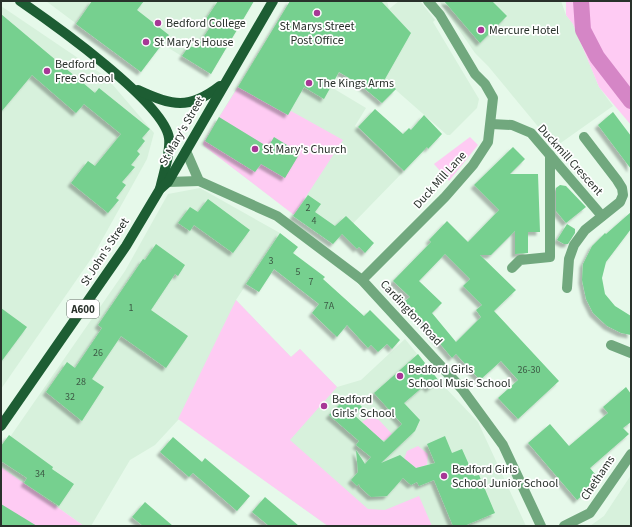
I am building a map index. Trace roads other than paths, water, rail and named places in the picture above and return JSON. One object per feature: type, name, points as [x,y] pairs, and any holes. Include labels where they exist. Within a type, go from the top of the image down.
[{"type":"main road","name":"A600","points":[[20,1],[78,44],[134,89],[162,122],[169,138],[160,189]]},
{"type":"main road","name":"St Mary's Street","points":[[160,189],[168,182],[273,1]]},
{"type":"main road","name":"St Mary's Street","points":[[134,89],[159,100],[184,104],[205,98],[224,84]]},
{"type":"main road","name":"St John's Street","points":[[1,426],[126,246],[160,189]]},
{"type":"street","name":"Duck Mill Lane","points":[[362,280],[445,197],[474,165],[488,142],[493,98],[485,84],[475,74],[440,14],[428,1]]},
{"type":"street","name":"Duckmill Crescent","points":[[491,124],[512,124],[531,133],[602,216]]},
{"type":"street","name":"Duckmill Crescent","points":[[567,288],[569,259],[574,245],[585,230],[620,202],[623,195],[622,188],[584,136]]},
{"type":"street","points":[[186,151],[199,181]]},
{"type":"street","points":[[512,268],[520,260],[550,257],[550,155]]},
{"type":"street","name":"Cardington Road","points":[[168,182],[199,181],[277,216],[362,280],[462,389],[503,445],[540,526]]},
{"type":"street","points":[[611,344],[631,353]]},
{"type":"street","name":"Chethams","points":[[564,526],[590,513],[631,454]]},
{"type":"waterway","points":[[581,1],[583,30],[597,57],[631,101]]},
{"type":"place","name":"St Marys Street Post Office","points":[[317,13]]},
{"type":"place","name":"Bedford College","points":[[158,23]]},
{"type":"place","name":"Mercure Hotel","points":[[481,30]]},
{"type":"place","name":"St Mary's House","points":[[146,42]]},
{"type":"place","name":"Bedford Free School","points":[[47,71]]},
{"type":"place","name":"The Kings Arms","points":[[309,83]]},
{"type":"place","name":"St Mary's Church","points":[[255,149]]},
{"type":"place","name":"Bedford Girls School Music School","points":[[400,376]]},
{"type":"place","name":"Bedford Girls' School","points":[[324,406]]},
{"type":"place","name":"Bedford Girls School Junior School","points":[[444,476]]}]
